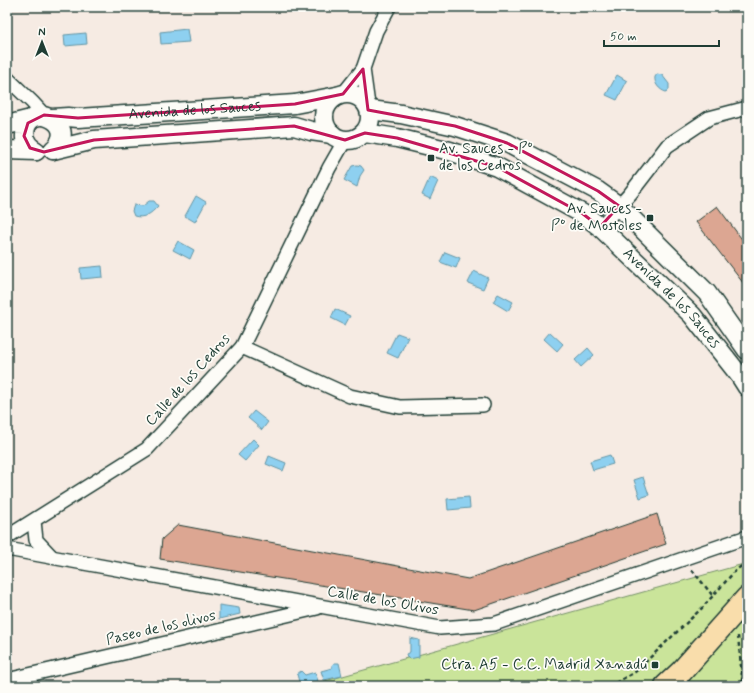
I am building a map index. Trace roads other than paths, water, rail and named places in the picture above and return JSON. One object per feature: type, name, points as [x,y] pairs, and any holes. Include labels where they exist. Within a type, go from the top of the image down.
[{"type":"highway","points":[[666,686],[681,672],[747,598]]},
{"type":"street","points":[[363,69],[369,108],[369,126],[365,133],[352,140],[338,137],[327,128],[324,121],[326,106],[331,100],[340,95],[363,69],[376,31],[389,7]]},
{"type":"street","points":[[7,78],[32,102],[42,118]]},
{"type":"street","points":[[340,95],[353,94],[361,98],[369,108]]},
{"type":"street","name":"Avenida de los Sauces","points":[[7,125],[42,118],[78,118],[295,104],[340,95]]},
{"type":"street","name":"Avenida de los Sauces","points":[[369,108],[455,126],[507,143],[598,191],[619,206],[707,293],[747,350]]},
{"type":"street","points":[[600,227],[630,194],[667,146],[709,118],[747,108]]},
{"type":"street","points":[[42,118],[56,121],[60,127],[61,133],[57,146],[44,150],[30,148],[24,136],[25,128],[42,118]]},
{"type":"street","name":"Avenida de los Sauces","points":[[7,150],[44,150],[94,140],[294,126],[338,137]]},
{"type":"street","name":"Avenida de los Sauces","points":[[365,133],[397,138],[450,151],[497,167],[583,214],[600,227],[692,315],[747,387]]},
{"type":"street","name":"Calle de los Cedros","points":[[7,537],[147,449],[242,347],[329,168],[338,137]]},
{"type":"street","points":[[242,347],[350,396],[400,407],[483,405]]},
{"type":"street","points":[[34,521],[36,540],[52,557]]},
{"type":"street","name":"Calle de los Olivos","points":[[7,549],[440,628],[494,624],[747,537]]},
{"type":"street","name":"Paseo de los olivos","points":[[7,680],[322,606]]},
{"type":"water","points":[[187,29],[189,42],[161,44],[160,32]]},
{"type":"water","points":[[86,33],[87,44],[65,46],[64,35]]},
{"type":"water","points":[[657,74],[662,75],[669,84],[669,90],[666,92],[661,90],[656,84],[655,77]]},
{"type":"water","points":[[617,75],[627,81],[617,100],[606,95]]},
{"type":"water","points":[[352,166],[361,166],[364,170],[360,176],[357,187],[344,180]]},
{"type":"water","points":[[430,177],[438,181],[430,199],[422,195]]},
{"type":"water","points":[[196,196],[206,202],[195,222],[185,216]]},
{"type":"water","points":[[149,201],[154,201],[158,206],[147,215],[141,217],[134,216],[132,211],[134,205],[143,206]]},
{"type":"water","points":[[178,241],[194,250],[190,259],[173,250]]},
{"type":"water","points":[[445,252],[460,258],[456,268],[440,262]]},
{"type":"water","points":[[102,266],[103,277],[81,279],[80,268]]},
{"type":"water","points":[[474,271],[488,278],[483,289],[468,283]]},
{"type":"water","points":[[498,294],[513,302],[508,311],[493,302]]},
{"type":"water","points":[[335,309],[350,316],[345,325],[331,318]]},
{"type":"water","points":[[550,332],[563,344],[557,351],[544,339]]},
{"type":"water","points":[[397,333],[408,337],[398,358],[387,353]]},
{"type":"water","points":[[588,348],[594,355],[581,367],[575,360]]},
{"type":"water","points":[[254,411],[268,422],[262,430],[248,418]]},
{"type":"water","points":[[253,439],[259,445],[245,461],[238,455]]},
{"type":"water","points":[[610,455],[613,464],[593,470],[590,461]]},
{"type":"water","points":[[269,456],[286,463],[283,471],[266,464]]},
{"type":"water","points":[[643,477],[649,495],[640,498],[634,480]]},
{"type":"water","points":[[469,497],[470,508],[448,510],[447,499]]},
{"type":"water","points":[[219,605],[239,608],[240,614],[219,619]]},
{"type":"water","points":[[410,638],[419,640],[419,657],[409,659],[406,654],[410,652]]},
{"type":"water","points":[[334,663],[339,663],[342,676],[324,680],[321,671],[332,668]]},
{"type":"water","points":[[301,671],[305,675],[315,672],[318,681],[300,686],[297,674]]},
{"type":"place","name":"Av. Sauces - Pº de los Cedros","points":[[431,158]]},
{"type":"place","name":"Av. Sauces - Pº de Mostoles","points":[[650,218]]},
{"type":"place","name":"Ctra. A5 - C.C. Madrid Xanadú","points":[[655,665]]}]
